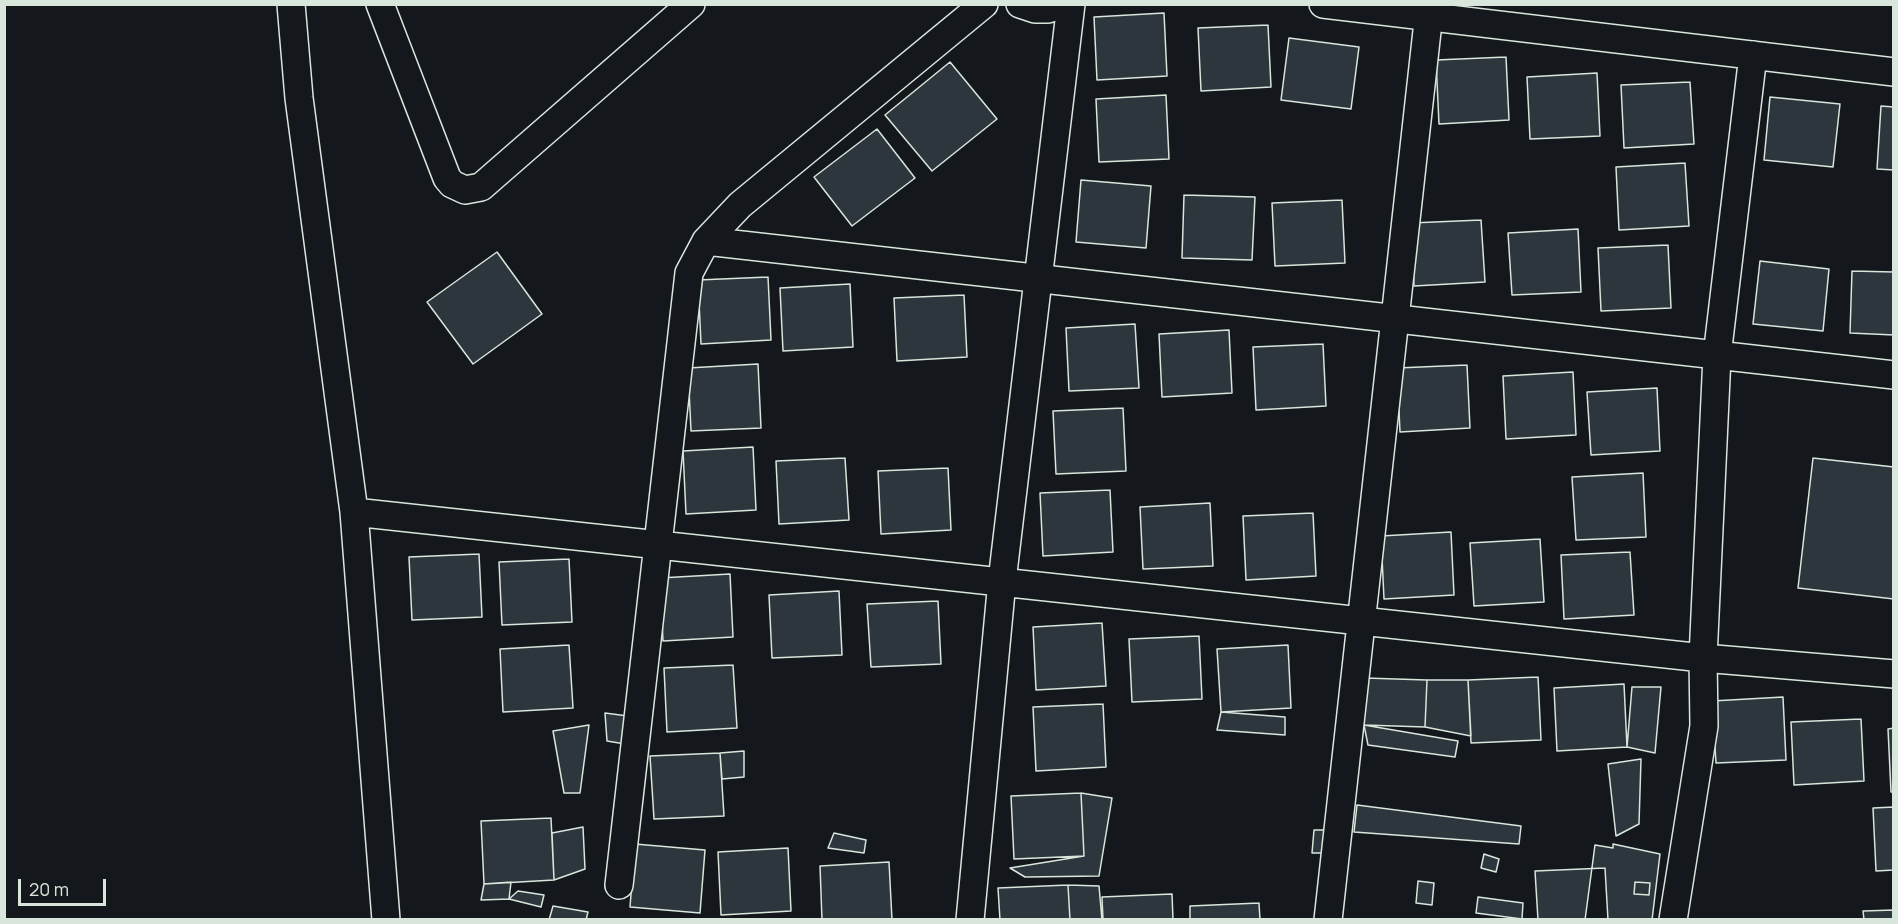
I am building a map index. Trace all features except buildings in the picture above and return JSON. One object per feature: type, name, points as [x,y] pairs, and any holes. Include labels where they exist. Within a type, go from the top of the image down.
[{"type":"street","points":[[291,4],[298,98],[354,512],[386,920]]},
{"type":"street","points":[[380,4],[447,178],[458,188],[465,190],[481,187],[691,4]]},
{"type":"street","points":[[619,885],[656,544],[689,273],[706,242],[740,206],[984,4]]},
{"type":"street","points":[[1020,4],[1035,9],[1048,9],[1063,4]]},
{"type":"street","points":[[970,920],[1002,581],[1071,4]]},
{"type":"street","points":[[1323,4],[1429,11],[1893,72]]},
{"type":"street","points":[[1328,920],[1429,11]]},
{"type":"street","points":[[1673,920],[1704,726],[1703,658],[1717,357],[1753,55]]},
{"type":"street","points":[[706,242],[1893,375]]},
{"type":"street","points":[[354,512],[1703,658],[1893,674]]}]
